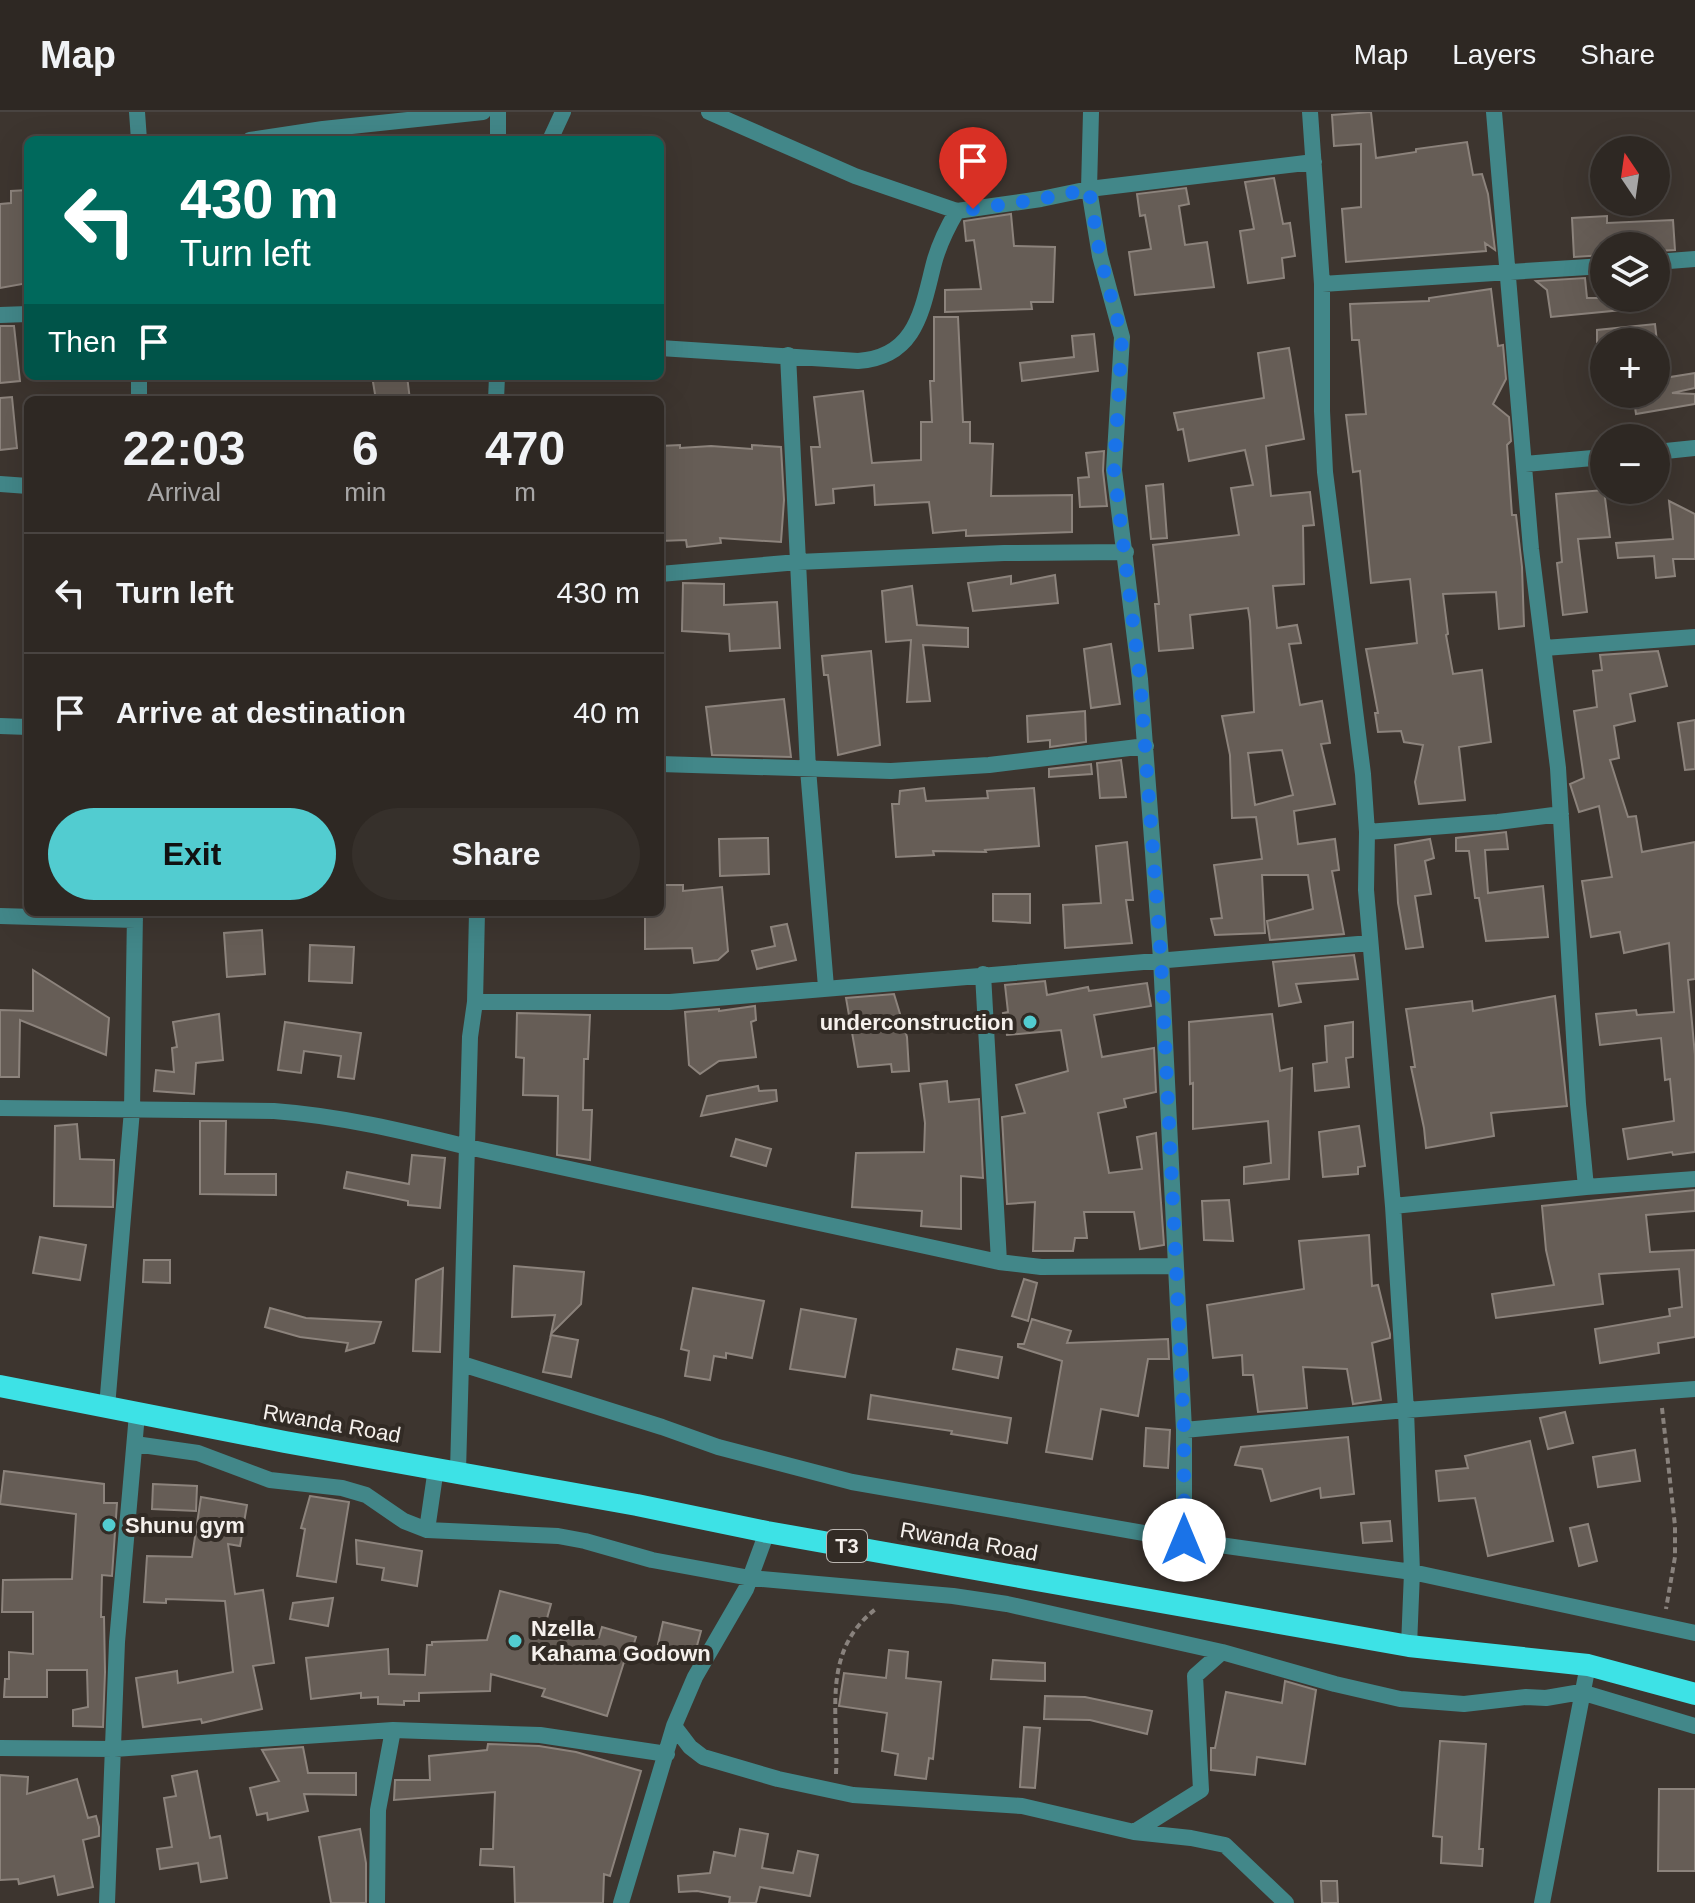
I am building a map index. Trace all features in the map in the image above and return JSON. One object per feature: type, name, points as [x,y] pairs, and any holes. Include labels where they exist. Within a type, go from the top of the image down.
[{"type":"highway","name":"Rwanda Road","points":[[0,1386],[767,1532],[1409,1646],[1588,1665],[1695,1694]]},
{"type":"street","points":[[137,112],[139,136]]},
{"type":"street","points":[[277,136],[483,112]]},
{"type":"street","points":[[498,112],[498,136]]},
{"type":"street","points":[[544,112],[564,112],[552,136]]},
{"type":"street","points":[[709,112],[855,176],[957,211],[1089,189],[1314,162]]},
{"type":"street","points":[[1091,112],[1089,189],[1100,256],[1122,337],[1114,470],[1126,552],[1146,746],[1161,959],[1184,1430],[1184,1540]]},
{"type":"street","points":[[1310,112],[1322,284],[1325,472],[1361,760],[1367,832],[1366,890],[1393,1206],[1406,1410],[1412,1572],[1409,1646]]},
{"type":"street","points":[[1494,112],[1531,549],[1561,814],[1577,1090],[1586,1187]]},
{"type":"street","points":[[664,348],[875,360],[892,352],[914,331],[926,301],[940,244],[957,211]]},
{"type":"street","points":[[1670,261],[1695,259]]},
{"type":"street","points":[[1322,284],[1590,267]]},
{"type":"street","points":[[0,315],[24,314]]},
{"type":"street","points":[[788,355],[808,769],[826,987]]},
{"type":"street","points":[[1670,451],[1695,448]]},
{"type":"street","points":[[1525,464],[1590,458]]},
{"type":"street","points":[[0,484],[24,486]]},
{"type":"street","points":[[664,574],[798,562],[1004,553],[1126,552]]},
{"type":"street","points":[[1544,648],[1695,637]]},
{"type":"street","points":[[0,726],[24,727]]},
{"type":"street","points":[[664,764],[891,771],[976,766],[1146,746]]},
{"type":"street","points":[[1367,832],[1561,814]]},
{"type":"street","points":[[0,916],[135,916],[132,1110],[107,1407]]},
{"type":"street","points":[[427,1530],[447,1470],[462,1364],[470,1037],[475,1002],[477,916]]},
{"type":"street","points":[[475,1002],[670,1002],[1370,943]]},
{"type":"street","points":[[983,974],[999,1262]]},
{"type":"street","points":[[0,1108],[307,1113],[380,1125],[468,1147],[999,1262],[1041,1267],[1176,1266]]},
{"type":"street","points":[[1393,1206],[1695,1179]]},
{"type":"street","points":[[462,1364],[785,1466],[852,1482],[1184,1540],[1412,1572],[1695,1633]]},
{"type":"street","points":[[1184,1430],[1695,1389]]},
{"type":"street","points":[[107,1903],[117,1642],[137,1414]]},
{"type":"street","points":[[135,1444],[198,1453],[270,1480],[342,1488],[366,1495],[404,1521],[427,1530],[558,1536],[652,1560],[750,1578],[1007,1604],[1222,1652],[1400,1699],[1433,1703],[1546,1698],[1581,1692],[1695,1726]]},
{"type":"street","points":[[621,1903],[674,1726],[695,1677],[750,1578],[767,1532]]},
{"type":"street","points":[[1134,1832],[1201,1790],[1195,1676],[1222,1652]]},
{"type":"street","points":[[1542,1903],[1588,1665]]},
{"type":"street","points":[[674,1726],[690,1747],[703,1757],[834,1792],[1022,1806],[1134,1832],[1225,1845],[1286,1903]]},
{"type":"street","points":[[377,1903],[378,1810],[393,1730]]},
{"type":"street","points":[[0,1748],[114,1749],[393,1730],[540,1735],[667,1754]]},
{"type":"path","points":[[1660,1392],[1675,1526],[1675,1557],[1663,1627]]},
{"type":"path","points":[[834,1792],[834,1714],[844,1648],[854,1628],[900,1591]]},
{"type":"building","points":[[1371,112],[1376,158],[1467,142],[1473,175],[1482,174],[1488,194],[1495,250],[1485,243],[1486,251],[1346,262],[1342,209],[1361,207],[1361,144],[1334,146],[1332,115]]},
{"type":"building","points":[[1274,178],[1283,224],[1290,223],[1295,256],[1282,258],[1284,278],[1248,283],[1240,231],[1254,229],[1245,182]]},
{"type":"building","points":[[1186,188],[1189,204],[1179,206],[1185,245],[1207,242],[1214,287],[1135,295],[1129,252],[1151,249],[1145,215],[1140,216],[1137,194]]},
{"type":"building","points":[[24,190],[24,284],[0,288],[0,204],[11,203],[11,191]]},
{"type":"building","points":[[1011,214],[1014,246],[1055,247],[1053,302],[1031,302],[1032,309],[945,312],[945,290],[981,289],[974,240],[966,241],[964,221]]},
{"type":"building","points":[[1607,216],[1607,223],[1673,220],[1675,250],[1670,250],[1670,232],[1590,232],[1590,256],[1574,257],[1572,218]]},
{"type":"building","points":[[1585,278],[1590,312],[1602,312],[1551,317],[1547,290],[1536,281]]},
{"type":"building","points":[[1491,289],[1498,346],[1503,345],[1506,379],[1493,404],[1509,417],[1511,441],[1507,445],[1512,515],[1516,515],[1522,567],[1524,626],[1499,629],[1496,592],[1443,594],[1453,674],[1482,670],[1491,742],[1459,747],[1465,800],[1419,804],[1415,782],[1423,745],[1404,742],[1401,731],[1378,732],[1375,713],[1378,713],[1366,649],[1417,643],[1410,579],[1371,583],[1360,471],[1353,472],[1346,415],[1366,414],[1359,340],[1352,340],[1350,304],[1429,301],[1429,298]]},
{"type":"building","points":[[934,317],[958,317],[963,422],[970,422],[970,443],[993,444],[991,496],[1072,495],[1072,532],[966,536],[966,530],[933,533],[929,502],[875,505],[874,485],[833,489],[834,503],[816,505],[811,447],[820,447],[814,397],[863,391],[872,463],[921,460],[921,422],[932,422],[930,381],[934,381]]},
{"type":"building","points":[[1655,324],[1655,328],[1616,328]]},
{"type":"building","points":[[0,326],[14,326],[20,381],[0,383]]},
{"type":"building","points":[[1094,334],[1098,371],[1022,381],[1020,363],[1074,357],[1072,336]]},
{"type":"building","points":[[1289,348],[1304,439],[1266,446],[1271,496],[1310,492],[1314,525],[1303,526],[1304,584],[1273,586],[1277,628],[1297,625],[1301,643],[1289,644],[1300,705],[1322,701],[1330,743],[1321,744],[1335,804],[1294,811],[1298,844],[1335,839],[1339,870],[1332,871],[1344,934],[1270,940],[1267,921],[1313,909],[1308,875],[1262,875],[1265,933],[1215,935],[1211,919],[1222,918],[1214,865],[1262,859],[1256,817],[1232,818],[1230,755],[1222,716],[1254,712],[1248,608],[1190,615],[1193,648],[1159,651],[1155,604],[1159,604],[1153,545],[1239,535],[1231,488],[1253,485],[1245,450],[1189,461],[1183,429],[1178,430],[1174,413],[1264,398],[1258,353]],"holes":[[[1282,750],[1293,795],[1255,805],[1248,753]]]},
{"type":"building","points":[[1695,373],[1695,388],[1672,393],[1695,394],[1695,404],[1636,414],[1635,408],[1670,408],[1670,377]]},
{"type":"building","points":[[373,380],[408,380],[410,396],[375,396]]},
{"type":"building","points":[[12,397],[17,448],[0,450],[0,398]]},
{"type":"building","points":[[664,446],[781,447],[784,500],[781,542],[720,538],[721,543],[687,547],[686,540],[664,541]]},
{"type":"building","points":[[1104,451],[1107,506],[1080,507],[1078,478],[1089,477],[1086,453]]},
{"type":"building","points":[[1163,484],[1167,538],[1151,539],[1146,486]]},
{"type":"building","points":[[1590,491],[1590,504],[1606,504],[1610,537],[1578,539],[1587,612],[1563,615],[1557,563],[1562,562],[1556,494]]},
{"type":"building","points":[[1670,502],[1695,514],[1695,559],[1673,559],[1675,576],[1656,578],[1654,556],[1618,558],[1616,543],[1673,539]]},
{"type":"building","points":[[1055,575],[1058,603],[973,611],[968,583],[1011,576],[1011,584]]},
{"type":"building","points":[[683,583],[724,584],[724,605],[777,602],[780,648],[730,651],[729,634],[682,631]]},
{"type":"building","points":[[912,586],[917,625],[968,628],[968,647],[923,645],[930,701],[907,702],[911,640],[886,642],[882,591]]},
{"type":"building","points":[[1111,644],[1120,704],[1091,708],[1084,649]]},
{"type":"building","points":[[871,651],[880,745],[838,755],[828,675],[824,675],[822,656]]},
{"type":"building","points":[[1658,651],[1667,686],[1630,694],[1635,721],[1614,726],[1619,758],[1610,760],[1628,817],[1636,816],[1642,852],[1695,842],[1695,979],[1688,980],[1695,1055],[1695,1152],[1628,1159],[1623,1129],[1674,1121],[1670,1079],[1665,1080],[1661,1038],[1600,1045],[1596,1014],[1636,1010],[1637,1015],[1674,1012],[1669,943],[1624,953],[1620,932],[1591,937],[1582,881],[1612,877],[1599,806],[1579,812],[1570,784],[1584,778],[1574,711],[1597,707],[1593,671],[1602,670],[1600,655]]},
{"type":"building","points":[[784,699],[791,757],[712,755],[706,707]]},
{"type":"building","points":[[1085,711],[1086,742],[1050,747],[1050,740],[1028,742],[1027,716]]},
{"type":"building","points":[[1695,720],[1695,769],[1685,770],[1678,723]]},
{"type":"building","points":[[1121,760],[1126,797],[1100,798],[1097,763]]},
{"type":"building","points":[[1091,764],[1092,774],[1049,777],[1049,769]]},
{"type":"building","points":[[924,788],[926,801],[988,798],[987,791],[1034,788],[1039,846],[986,852],[933,851],[934,855],[896,857],[892,804],[899,804],[900,791]]},
{"type":"building","points":[[1506,832],[1508,849],[1485,850],[1488,893],[1543,886],[1548,937],[1486,941],[1479,898],[1475,898],[1469,851],[1456,851],[1456,838]]},
{"type":"building","points":[[768,838],[769,874],[720,876],[719,839]]},
{"type":"building","points":[[1430,839],[1434,858],[1425,861],[1431,894],[1415,896],[1423,947],[1406,949],[1398,903],[1395,845]]},
{"type":"building","points":[[1127,842],[1133,900],[1126,900],[1132,943],[1065,948],[1063,905],[1101,903],[1096,846]]},
{"type":"building","points":[[664,885],[683,885],[683,891],[722,887],[728,951],[718,960],[694,963],[692,948],[645,949],[645,916],[664,916]]},
{"type":"building","points":[[993,894],[1030,894],[1030,923],[993,921]]},
{"type":"building","points":[[787,924],[796,960],[757,969],[752,951],[775,946],[771,927]]},
{"type":"building","points":[[262,930],[265,974],[227,977],[224,933]]},
{"type":"building","points":[[310,945],[354,947],[352,983],[309,981]]},
{"type":"building","points":[[1354,955],[1358,979],[1296,984],[1301,1002],[1279,1006],[1273,962]]},
{"type":"building","points":[[33,970],[109,1018],[106,1055],[20,1020],[19,1077],[0,1077],[0,1010],[33,1011]]},
{"type":"building","points":[[1045,981],[1047,995],[1088,987],[1089,991],[1147,983],[1151,1006],[1094,1015],[1102,1057],[1154,1048],[1156,1092],[1124,1099],[1126,1107],[1098,1113],[1109,1173],[1142,1169],[1137,1137],[1156,1133],[1164,1245],[1140,1249],[1134,1212],[1084,1212],[1087,1238],[1075,1238],[1073,1251],[1033,1251],[1035,1202],[1007,1204],[1002,1117],[1025,1113],[1016,1085],[1068,1071],[1061,1030],[1007,1035],[1003,1013],[1008,1012],[1005,985]]},
{"type":"building","points":[[894,994],[907,1037],[909,1071],[892,1072],[891,1064],[858,1067],[846,998]]},
{"type":"building","points":[[1555,996],[1567,1106],[1491,1113],[1494,1136],[1426,1148],[1411,1067],[1415,1067],[1406,1009],[1472,1001],[1473,1011]]},
{"type":"building","points":[[755,1006],[756,1020],[751,1022],[756,1057],[719,1061],[700,1074],[689,1065],[685,1012]]},
{"type":"building","points":[[517,1013],[590,1015],[588,1059],[584,1059],[583,1110],[592,1110],[590,1160],[557,1155],[558,1096],[523,1095],[524,1058],[516,1057]]},
{"type":"building","points":[[219,1014],[223,1060],[196,1063],[194,1094],[154,1091],[156,1070],[174,1072],[172,1048],[177,1047],[173,1022]]},
{"type":"building","points":[[1272,1014],[1280,1071],[1292,1068],[1289,1179],[1244,1184],[1244,1167],[1271,1163],[1268,1121],[1193,1129],[1189,1022]]},
{"type":"building","points":[[285,1022],[361,1033],[354,1079],[338,1077],[341,1056],[304,1051],[301,1073],[278,1070]]},
{"type":"building","points":[[1353,1022],[1353,1057],[1346,1058],[1349,1087],[1315,1091],[1313,1064],[1327,1062],[1325,1026]]},
{"type":"building","points":[[947,1081],[949,1102],[979,1099],[983,1178],[961,1176],[961,1229],[921,1226],[922,1211],[852,1207],[856,1153],[924,1152],[925,1123],[920,1084]]},
{"type":"building","points":[[758,1086],[759,1091],[776,1090],[777,1101],[701,1116],[707,1096]]},
{"type":"building","points":[[200,1121],[226,1121],[225,1174],[276,1174],[276,1195],[200,1194]]},
{"type":"building","points":[[77,1124],[80,1159],[114,1160],[113,1207],[54,1206],[55,1126]]},
{"type":"building","points":[[1359,1126],[1365,1166],[1358,1167],[1358,1174],[1323,1177],[1319,1132]]},
{"type":"building","points":[[736,1139],[771,1149],[766,1166],[731,1156]]},
{"type":"building","points":[[412,1155],[445,1158],[440,1208],[408,1205],[408,1201],[344,1188],[347,1172],[409,1184]]},
{"type":"building","points":[[1695,1190],[1695,1211],[1646,1215],[1650,1252],[1695,1250],[1695,1337],[1658,1343],[1659,1353],[1600,1363],[1595,1329],[1670,1316],[1669,1309],[1682,1307],[1679,1269],[1599,1274],[1603,1304],[1496,1318],[1492,1294],[1554,1285],[1546,1250],[1542,1206]]},
{"type":"building","points":[[1229,1200],[1233,1241],[1204,1240],[1202,1201]]},
{"type":"building","points":[[1369,1235],[1372,1286],[1378,1285],[1390,1334],[1390,1338],[1372,1343],[1381,1400],[1353,1404],[1347,1369],[1303,1367],[1307,1408],[1258,1412],[1253,1375],[1243,1375],[1242,1355],[1213,1358],[1207,1305],[1304,1289],[1299,1241]]},
{"type":"building","points":[[40,1237],[86,1245],[80,1280],[33,1273]]},
{"type":"building","points":[[144,1260],[170,1260],[170,1283],[143,1282]]},
{"type":"building","points":[[514,1266],[584,1272],[581,1304],[551,1334],[555,1315],[512,1317]]},
{"type":"building","points":[[443,1268],[440,1352],[413,1351],[416,1280]]},
{"type":"building","points":[[1024,1279],[1037,1283],[1028,1321],[1012,1316]]},
{"type":"building","points":[[693,1288],[764,1301],[752,1358],[726,1353],[726,1358],[714,1356],[710,1380],[685,1376],[689,1351],[681,1349]]},
{"type":"building","points":[[270,1308],[306,1318],[381,1322],[374,1343],[346,1351],[348,1343],[300,1337],[265,1327]]},
{"type":"building","points":[[801,1309],[856,1319],[845,1377],[790,1369]]},
{"type":"building","points":[[1032,1319],[1071,1331],[1067,1343],[1168,1339],[1169,1359],[1148,1359],[1138,1416],[1101,1409],[1092,1459],[1046,1452],[1062,1361],[1018,1347],[1018,1344],[1024,1344]]},
{"type":"building","points":[[551,1335],[578,1340],[571,1377],[543,1372]]},
{"type":"building","points":[[957,1349],[1002,1357],[998,1378],[953,1369]]},
{"type":"building","points":[[871,1395],[1011,1418],[1007,1443],[951,1434],[952,1431],[868,1419]]},
{"type":"building","points":[[1565,1412],[1573,1443],[1548,1449],[1540,1418]]},
{"type":"building","points":[[1146,1428],[1170,1430],[1168,1468],[1144,1466]]},
{"type":"building","points":[[1348,1437],[1354,1494],[1321,1498],[1320,1488],[1271,1501],[1262,1469],[1235,1465],[1241,1447]]},
{"type":"building","points":[[1530,1441],[1553,1541],[1488,1556],[1475,1498],[1439,1501],[1436,1471],[1468,1468],[1465,1456]]},
{"type":"building","points":[[1635,1450],[1640,1481],[1598,1487],[1593,1457]]},
{"type":"building","points":[[4,1471],[104,1484],[104,1503],[117,1503],[112,1576],[102,1575],[103,1727],[73,1726],[73,1710],[88,1707],[87,1670],[47,1670],[47,1697],[4,1697],[5,1679],[9,1679],[9,1652],[33,1654],[33,1612],[2,1612],[3,1580],[72,1579],[76,1514],[0,1504]]},
{"type":"building","points":[[153,1484],[197,1486],[196,1511],[152,1509]]},
{"type":"building","points":[[310,1496],[349,1502],[336,1582],[297,1576],[305,1529],[301,1528]]},
{"type":"building","points":[[201,1497],[247,1505],[240,1546],[228,1544],[235,1594],[263,1590],[274,1663],[253,1666],[262,1709],[202,1723],[201,1719],[143,1727],[136,1678],[177,1671],[178,1683],[233,1672],[225,1601],[166,1599],[166,1603],[144,1602],[147,1556],[192,1557]]},
{"type":"building","points":[[1390,1521],[1392,1541],[1363,1543],[1361,1523]]},
{"type":"building","points":[[1588,1524],[1597,1561],[1579,1566],[1570,1528]]},
{"type":"building","points":[[356,1540],[422,1551],[417,1586],[382,1580],[384,1568],[357,1564]]},
{"type":"building","points":[[500,1591],[551,1604],[546,1622],[599,1637],[602,1627],[636,1637],[628,1663],[624,1662],[607,1716],[542,1696],[545,1689],[491,1674],[490,1691],[419,1693],[419,1701],[404,1701],[404,1705],[378,1704],[378,1697],[361,1698],[361,1693],[311,1699],[306,1658],[388,1649],[389,1674],[425,1675],[427,1645],[432,1645],[432,1642],[487,1640]]},
{"type":"building","points":[[333,1598],[328,1626],[290,1619],[293,1603]]},
{"type":"building","points":[[663,1622],[701,1631],[695,1653],[658,1644]]},
{"type":"building","points":[[889,1650],[908,1652],[906,1678],[941,1682],[933,1759],[929,1758],[926,1779],[895,1775],[898,1754],[882,1751],[887,1713],[839,1706],[844,1673],[886,1678]]},
{"type":"building","points":[[993,1660],[1045,1663],[1045,1681],[991,1679]]},
{"type":"building","points":[[1285,1681],[1316,1690],[1305,1764],[1257,1757],[1255,1775],[1211,1770],[1211,1748],[1215,1748],[1226,1692],[1282,1703]]},
{"type":"building","points":[[1045,1696],[1085,1697],[1152,1711],[1147,1734],[1090,1720],[1044,1719]]},
{"type":"building","points":[[1024,1727],[1040,1728],[1035,1788],[1020,1787]]},
{"type":"building","points":[[1440,1741],[1486,1744],[1479,1849],[1483,1849],[1482,1866],[1441,1863],[1442,1837],[1433,1836]]},
{"type":"building","points":[[488,1744],[539,1746],[576,1752],[641,1771],[610,1876],[604,1874],[603,1903],[515,1903],[514,1867],[480,1865],[481,1849],[493,1849],[495,1792],[394,1800],[395,1780],[430,1780],[429,1756],[487,1750]]},
{"type":"building","points":[[303,1747],[308,1773],[356,1773],[356,1795],[304,1794],[308,1811],[268,1820],[267,1813],[257,1815],[250,1788],[279,1781],[262,1750]]},
{"type":"building","points":[[197,1771],[210,1838],[220,1836],[227,1878],[201,1882],[198,1863],[160,1869],[157,1849],[172,1847],[164,1798],[176,1796],[172,1776]]},
{"type":"building","points":[[0,1775],[28,1777],[27,1794],[77,1779],[88,1818],[96,1816],[99,1827],[99,1836],[83,1840],[93,1887],[58,1895],[54,1876],[19,1884],[18,1879],[0,1880]]},
{"type":"building","points":[[1659,1789],[1695,1789],[1695,1871],[1658,1871]]},
{"type":"building","points":[[360,1829],[366,1863],[366,1903],[331,1903],[319,1837]]},
{"type":"building","points":[[740,1829],[768,1834],[762,1868],[793,1873],[798,1851],[818,1855],[810,1896],[760,1887],[756,1903],[729,1903],[730,1897],[697,1891],[679,1892],[678,1876],[710,1873],[714,1852],[735,1856]]},
{"type":"building","points":[[1321,1881],[1337,1881],[1338,1903],[1322,1903]]},
{"type":"place","name":"underconstruction","points":[[1030,1022]]},
{"type":"place","name":"Shunu gym","points":[[109,1525]]},
{"type":"place","name":"Nzella Kahama Godown","points":[[515,1641]]},
{"type":"route","points":[[973,209],[1089,189],[1100,256],[1122,337],[1114,470],[1140,679],[1161,959],[1184,1430],[1184,1540]]}]
